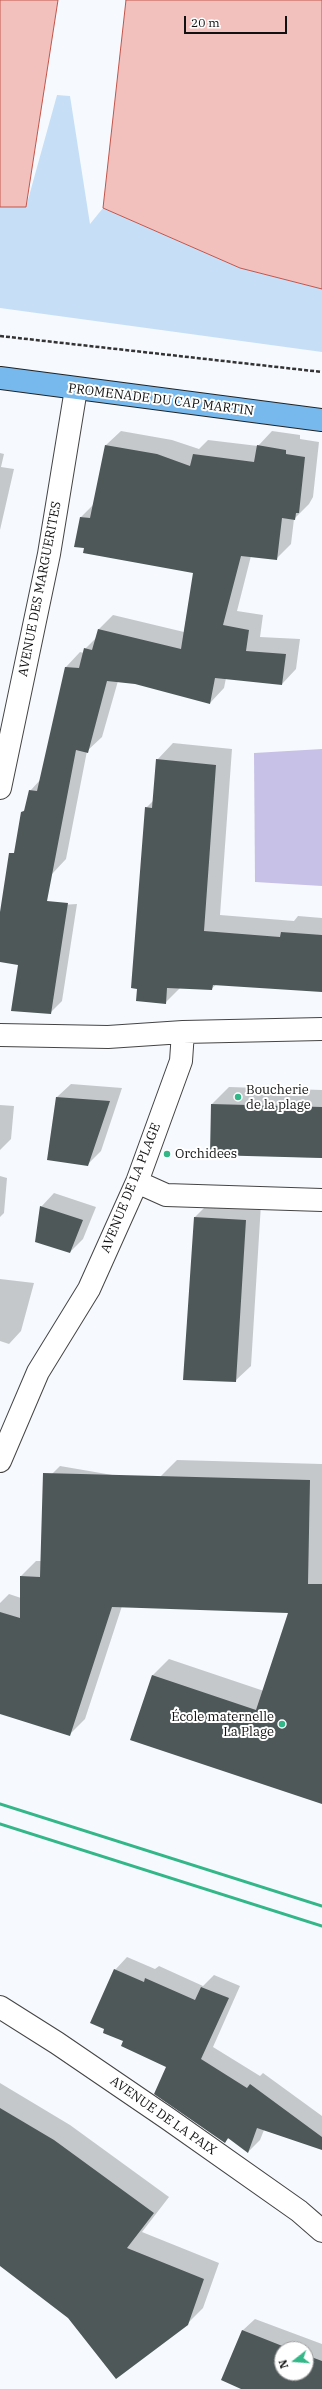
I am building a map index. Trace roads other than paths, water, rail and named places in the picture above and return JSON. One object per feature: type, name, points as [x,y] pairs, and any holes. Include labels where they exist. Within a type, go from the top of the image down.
[{"type":"main road","name":"PROMENADE DU CAP MARTIN","points":[[0,378],[322,420]]},
{"type":"street","name":"AVENUE DES MARGUERITES","points":[[0,788],[49,554],[76,389]]},
{"type":"street","points":[[0,1035],[108,1037],[183,1032],[322,1029]]},
{"type":"street","name":"AVENUE DE LA PLAGE","points":[[0,1461],[38,1372],[89,1289],[136,1182],[181,1061],[183,1032]]},
{"type":"street","points":[[136,1182],[166,1195],[322,1200]]},
{"type":"street","name":"AVENUE DE LA PAIX","points":[[0,2007],[57,2043],[167,2118],[299,2211],[322,2231]]},
{"type":"railway","points":[[0,1804],[322,1906]]},
{"type":"railway","points":[[0,1824],[322,1926]]},
{"type":"place","name":"Boucherie de la plage","points":[[238,1097]]},
{"type":"place","name":"Orchidees","points":[[167,1154]]},
{"type":"place","name":"École maternelle La Plage","points":[[282,1724]]}]
